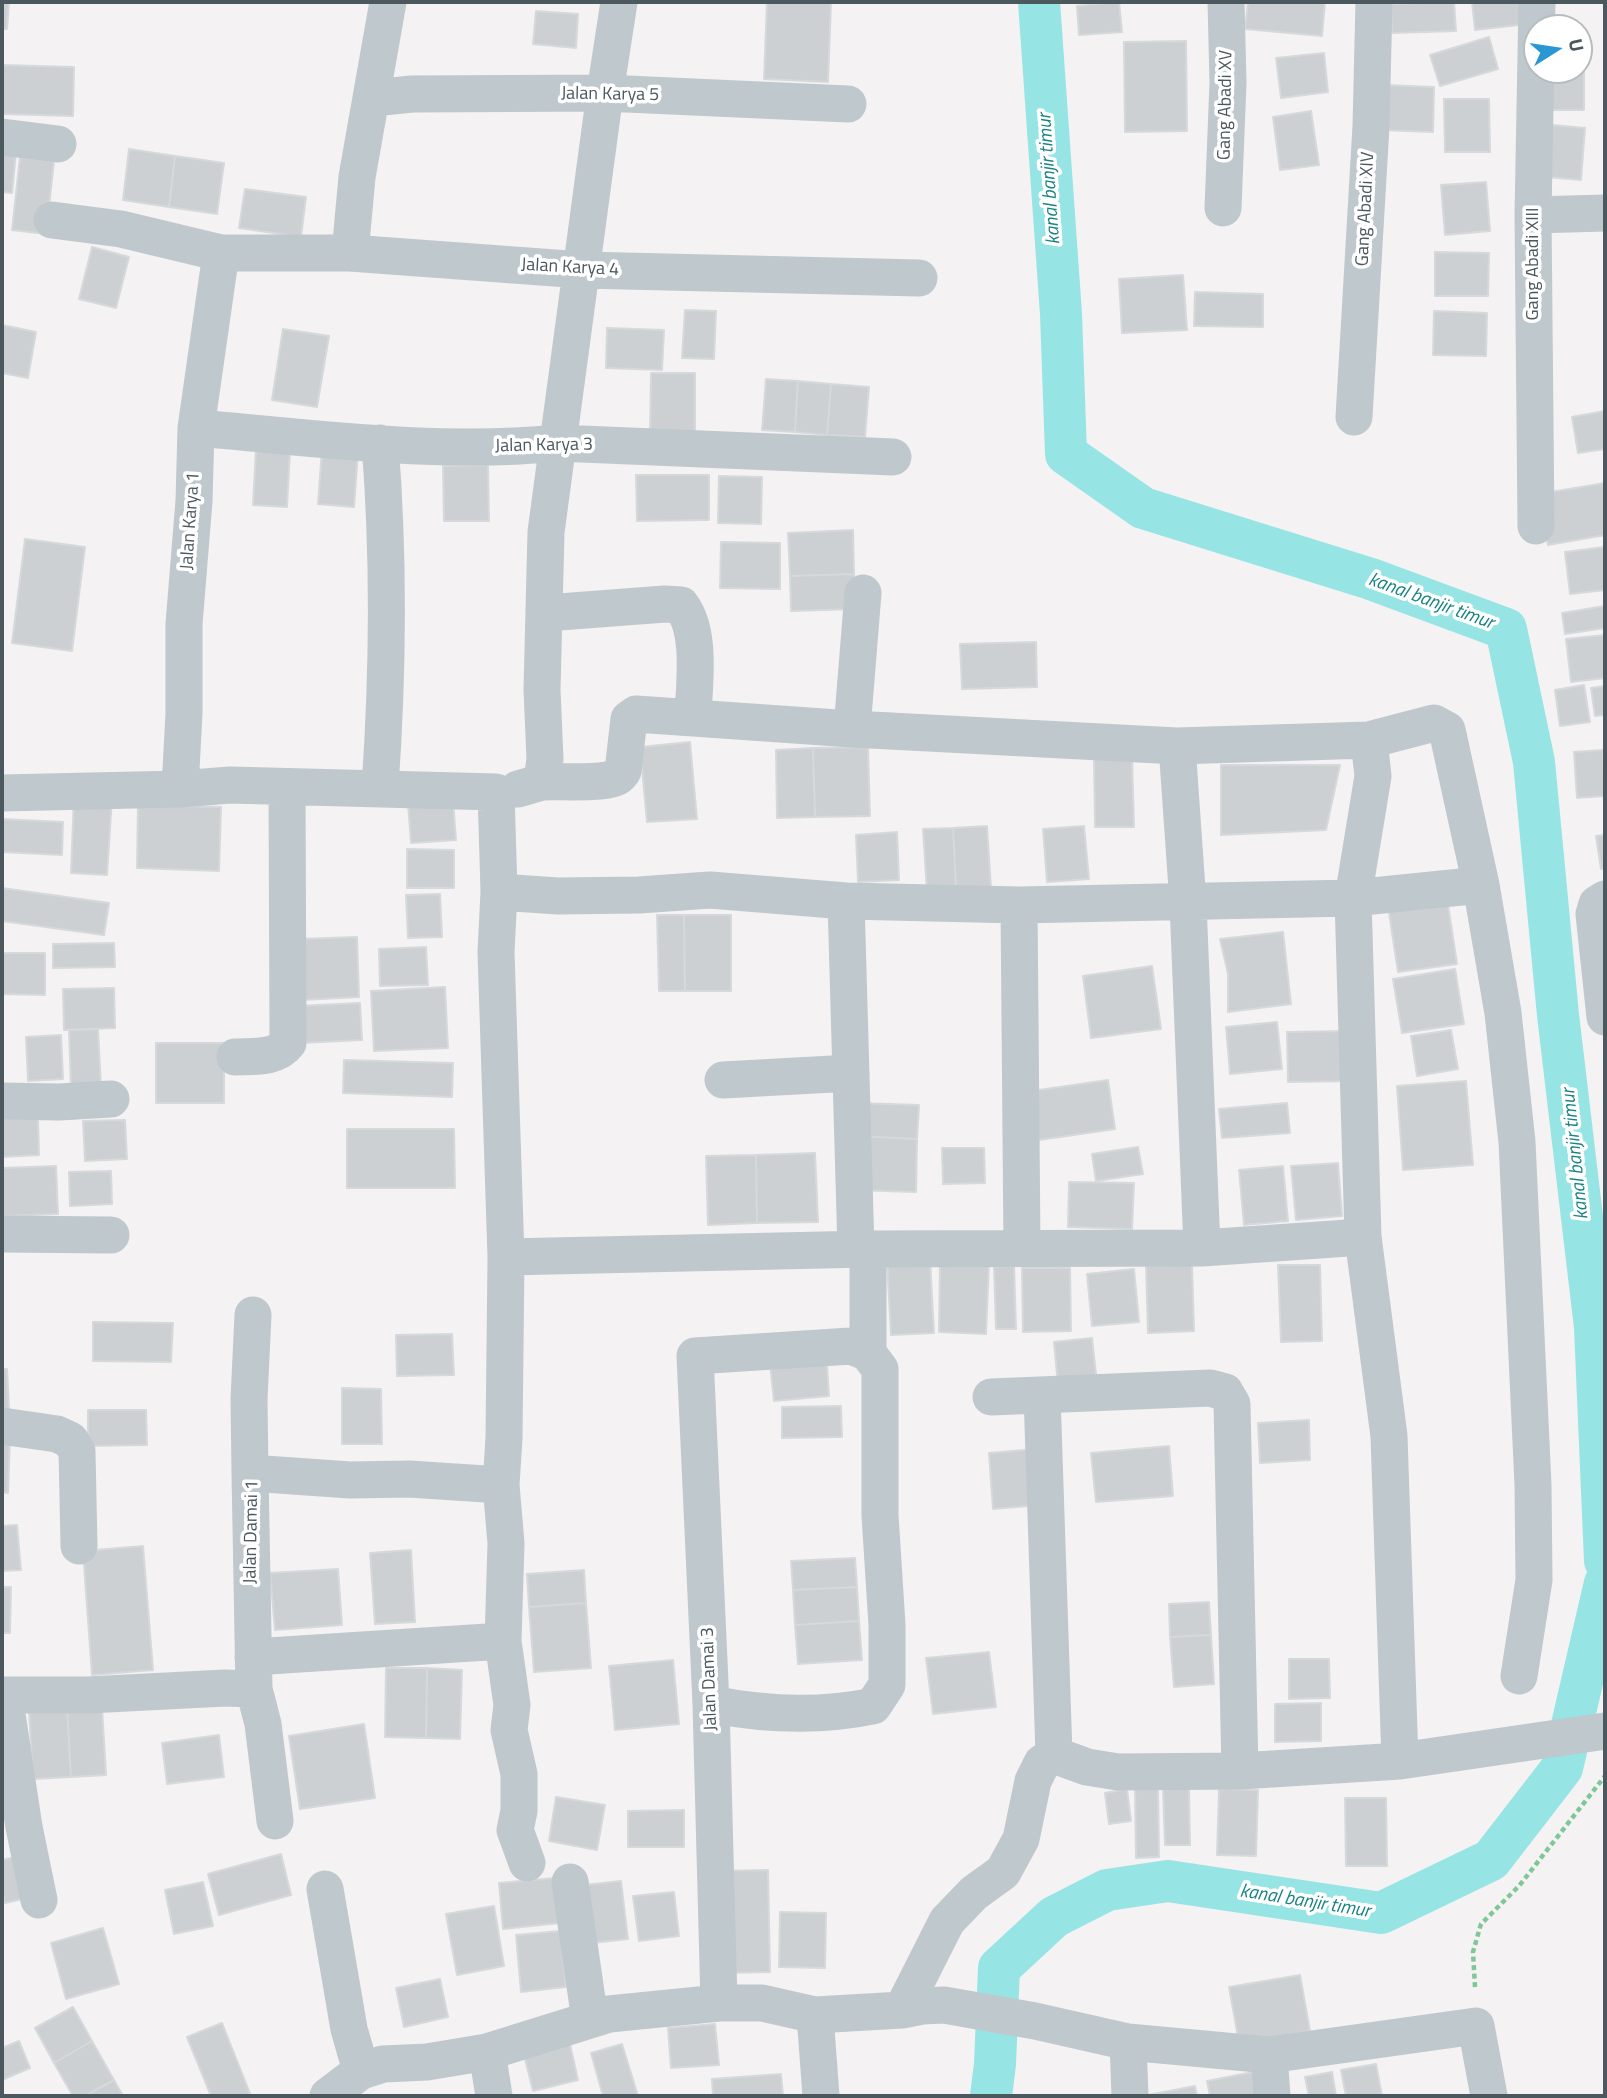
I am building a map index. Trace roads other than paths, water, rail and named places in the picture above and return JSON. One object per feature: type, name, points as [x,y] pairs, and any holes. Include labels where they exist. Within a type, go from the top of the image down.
[{"type":"street","points":[[349,253],[357,177],[388,2]]},
{"type":"street","points":[[542,782],[545,759],[542,690],[547,533],[619,2]]},
{"type":"street","name":"Gang Abadi XV","points":[[1223,208],[1228,83],[1226,2]]},
{"type":"street","name":"Gang Abadi XIV","points":[[1354,417],[1371,126],[1374,2]]},
{"type":"street","name":"Gang Abadi XIII","points":[[1536,526],[1533,215],[1537,2]]},
{"type":"street","name":"Jalan Karya 5","points":[[373,98],[412,94],[605,93],[848,104]]},
{"type":"street","points":[[2,137],[58,144]]},
{"type":"street","points":[[1533,215],[1605,213]]},
{"type":"street","name":"Jalan Karya 4","points":[[52,220],[121,229],[222,253],[349,253],[582,270],[919,278]]},
{"type":"street","name":"Jalan Karya 1","points":[[180,789],[184,713],[184,624],[194,501],[196,428],[222,253]]},
{"type":"street","name":"Jalan Karya 3","points":[[196,428],[452,448],[518,447],[558,443],[893,457]]},
{"type":"street","points":[[380,443],[387,691],[380,787]]},
{"type":"street","points":[[852,729],[863,593]]},
{"type":"street","points":[[545,613],[681,605],[690,616],[694,636],[693,718]]},
{"type":"street","points":[[2,793],[180,789],[230,785],[496,792],[527,788],[542,782],[615,779],[623,771],[629,719],[633,715],[1177,746],[1369,740],[1433,723],[1447,730],[1481,885],[1503,1013],[1517,1142],[1533,1485],[1534,1580],[1518,1676]]},
{"type":"street","points":[[1369,740],[1373,776],[1353,898],[1363,1237],[1389,1436],[1400,1761]]},
{"type":"street","points":[[1177,746],[1188,903],[1202,1248]]},
{"type":"street","points":[[235,1057],[275,1054],[288,1043],[287,787]]},
{"type":"street","points":[[496,792],[499,892],[496,952],[506,1257],[501,1485],[506,1543],[503,1641],[512,1705],[509,1730],[519,1774],[519,1811],[515,1830],[527,1863]]},
{"type":"street","points":[[499,892],[558,896],[639,895],[710,890],[846,901],[1020,905],[1353,898],[1481,885]]},
{"type":"street","points":[[1605,899],[1597,904],[1594,914],[1605,1017]]},
{"type":"street","points":[[711,1704],[786,1714],[850,1710],[873,1706],[887,1685],[887,1625],[880,1515],[880,1369],[868,1353],[851,1073],[846,901]]},
{"type":"street","points":[[1020,905],[1022,1248]]},
{"type":"street","points":[[723,1080],[851,1073]]},
{"type":"street","points":[[2,1101],[111,1099]]},
{"type":"street","points":[[2,1234],[111,1235]]},
{"type":"street","points":[[506,1257],[862,1249],[1202,1248],[1363,1237]]},
{"type":"street","points":[[250,1473],[249,1399],[253,1315]]},
{"type":"street","name":"Jalan Damai 3","points":[[719,2003],[711,1704],[695,1356],[851,1346],[868,1353]]},
{"type":"street","points":[[991,1397],[1210,1388],[1225,1392],[1232,1404],[1240,1771]]},
{"type":"street","points":[[1042,1395],[1054,1755]]},
{"type":"street","points":[[2,1426],[57,1434],[71,1440],[77,1451],[79,1546]]},
{"type":"street","name":"Jalan Damai 1","points":[[275,1821],[254,1673],[250,1473],[501,1485]]},
{"type":"street","points":[[39,1900],[13,1828],[3,1695],[88,1696],[225,1688],[254,1673],[503,1641]]},
{"type":"street","points":[[1054,1755],[1087,1767],[1118,1772],[1240,1771],[1400,1761],[1600,1732]]},
{"type":"street","points":[[902,2010],[947,1921],[974,1893],[1003,1872],[1020,1839],[1033,1780],[1042,1763],[1054,1755]]},
{"type":"street","points":[[570,1882],[590,2020]]},
{"type":"street","points":[[326,1889],[349,2029],[361,2071]]},
{"type":"street","points":[[328,2096],[361,2071],[383,2064],[427,2062],[487,2052],[609,2014],[719,2003],[762,2003],[816,2015],[944,2005],[1035,2021],[1128,2042],[1269,2054],[1476,2026],[1489,2096]]},
{"type":"street","points":[[816,2015],[821,2096]]},
{"type":"street","points":[[1128,2042],[1130,2096]]},
{"type":"street","points":[[487,2052],[494,2096]]},
{"type":"street","points":[[1269,2054],[1272,2096]]},
{"type":"waterway","name":"kanal banjir timur","points":[[1039,2],[1061,314],[1066,454],[1143,508],[1371,579],[1506,629],[1534,762],[1558,1015],[1595,1327],[1605,1561]]},
{"type":"waterway","name":"kanal banjir timur","points":[[991,2096],[999,1968],[1054,1917],[1107,1890],[1168,1881],[1381,1913],[1491,1860],[1562,1768],[1605,1583]]}]
